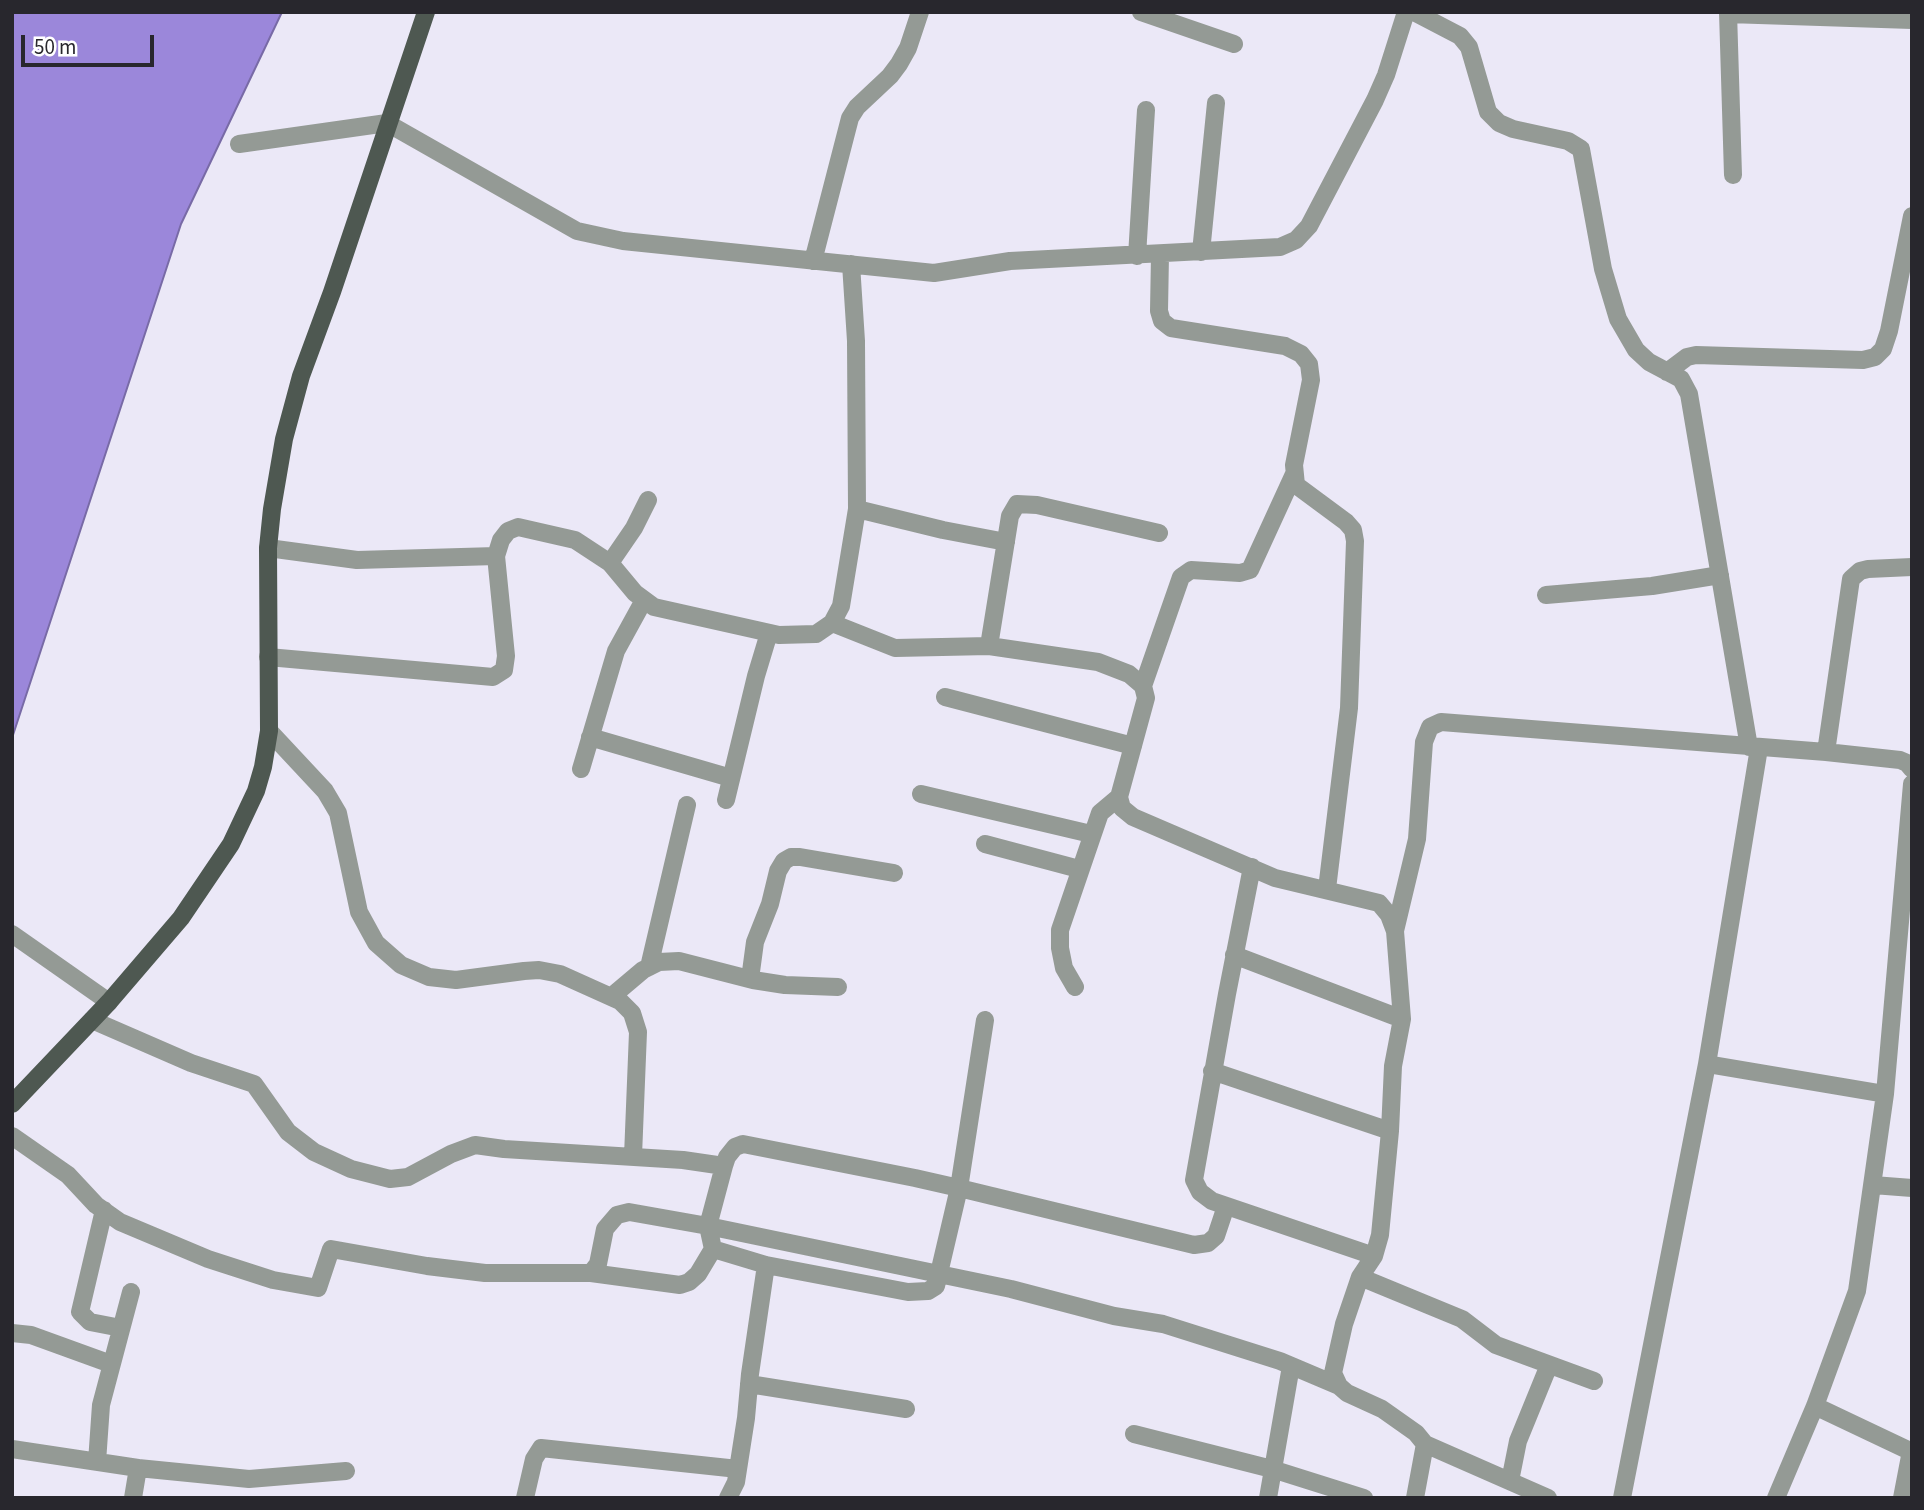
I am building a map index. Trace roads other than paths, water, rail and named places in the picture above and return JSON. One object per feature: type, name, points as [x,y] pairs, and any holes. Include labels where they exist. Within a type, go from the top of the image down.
[{"type":"main road","points":[[12,1104],[109,1002],[181,918],[231,844],[256,791],[269,731],[268,548],[279,461],[300,376],[332,292],[426,12]]},
{"type":"street","points":[[813,261],[850,118],[857,107],[899,64],[908,48],[920,12]]},
{"type":"street","points":[[1140,12],[1234,44]]},
{"type":"street","points":[[239,144],[387,123],[576,231],[623,241],[934,273],[1010,261],[1280,247],[1296,240],[1309,226],[1375,100],[1406,12]]},
{"type":"street","points":[[1414,12],[1460,36],[1469,47],[1488,112],[1499,123],[1513,129],[1569,141],[1581,149],[1604,269],[1618,318],[1636,350],[1649,362],[1684,383],[1689,394],[1720,575],[1754,748],[1707,1064],[1622,1498]]},
{"type":"street","points":[[1733,175],[1728,13],[1912,20]]},
{"type":"street","points":[[1201,252],[1216,103]]},
{"type":"street","points":[[1137,256],[1146,110]]},
{"type":"street","points":[[1667,372],[1686,358],[1696,355],[1863,360],[1875,357],[1883,349],[1889,331],[1912,216]]},
{"type":"street","points":[[1160,255],[1160,311],[1163,321],[1171,328],[1285,346],[1301,354],[1309,364],[1311,380],[1294,474],[1250,570],[1240,573],[1192,570],[1181,577],[1143,686],[1146,698],[1119,797],[1122,808],[1133,817],[1275,878],[1379,903],[1389,915],[1395,931],[1402,1019],[1393,1066],[1380,1235],[1374,1256],[1360,1277],[1344,1324],[1333,1373],[1339,1386]]},
{"type":"street","points":[[268,657],[494,677],[503,670],[506,656],[496,556],[501,540],[508,531],[518,527],[575,540],[610,564],[635,593],[654,607],[779,635],[816,634],[832,623],[841,606],[857,509],[856,341],[851,264]]},
{"type":"street","points":[[1294,474],[1296,485],[1346,522],[1353,530],[1355,541],[1349,708],[1327,889]]},
{"type":"street","points":[[610,564],[634,528],[648,500]]},
{"type":"street","points":[[989,646],[1010,516],[1017,504],[1037,505],[1160,533]]},
{"type":"street","points":[[857,509],[1006,542]]},
{"type":"street","points":[[268,548],[357,560],[496,556]]},
{"type":"street","points":[[1826,752],[1851,579],[1860,570],[1912,567]]},
{"type":"street","points":[[1546,595],[1651,586],[1720,575]]},
{"type":"street","points":[[581,769],[616,651],[644,600]]},
{"type":"street","points":[[832,623],[895,648],[989,646],[1098,662],[1129,674],[1143,686]]},
{"type":"street","points":[[726,800],[769,633]]},
{"type":"street","points":[[945,697],[1133,746]]},
{"type":"street","points":[[1395,931],[1417,839],[1424,742],[1430,727],[1441,722],[1826,752],[1908,763]]},
{"type":"street","points":[[269,731],[325,791],[338,813],[359,912],[376,943],[401,965],[429,977],[456,980],[538,970],[560,974],[620,1001],[632,1013],[638,1032],[633,1156]]},
{"type":"street","points":[[590,737],[731,778]]},
{"type":"street","points":[[1776,1498],[1815,1406],[1857,1291],[1885,1094],[1912,784]]},
{"type":"street","points":[[921,794],[1091,834]]},
{"type":"street","points":[[1075,987],[1065,968],[1060,948],[1060,930],[1100,813],[1119,797]]},
{"type":"street","points":[[649,967],[687,805]]},
{"type":"street","points":[[985,844],[1079,869]]},
{"type":"street","points":[[750,979],[755,942],[770,904],[778,871],[784,861],[791,857],[800,857],[894,873]]},
{"type":"street","points":[[1252,867],[1212,1071],[1194,1180],[1200,1192],[1212,1201],[1374,1256]]},
{"type":"street","points":[[12,934],[109,1002]]},
{"type":"street","points":[[1234,955],[1402,1019]]},
{"type":"street","points":[[611,997],[649,967],[659,962],[679,961],[785,985],[838,987]]},
{"type":"street","points":[[92,1020],[191,1063],[254,1084],[288,1132],[314,1152],[351,1169],[390,1179],[408,1177],[451,1154],[475,1145],[633,1156],[724,1166]]},
{"type":"street","points":[[713,1249],[766,1265],[908,1292],[928,1291],[936,1286],[959,1188],[985,1020]]},
{"type":"street","points":[[1707,1064],[1885,1094]]},
{"type":"street","points":[[1212,1071],[1390,1131]]},
{"type":"street","points":[[12,1136],[68,1175],[120,1222],[208,1259],[272,1280],[318,1288],[331,1249],[485,1273],[592,1273],[680,1285],[690,1282],[713,1249],[708,1226],[724,1166],[735,1147],[743,1144],[853,1164],[1194,1245],[1208,1243],[1216,1236],[1226,1206]]},
{"type":"street","points":[[1873,1185],[1912,1188]]},
{"type":"street","points":[[104,1210],[80,1312],[90,1322],[121,1328]]},
{"type":"street","points":[[592,1273],[598,1264],[605,1229],[617,1215],[629,1212],[940,1274],[1114,1316],[1163,1324],[1246,1350],[1339,1386],[1394,1417],[1416,1433],[1425,1444],[1548,1498]]},
{"type":"street","points":[[727,1498],[736,1482],[766,1265]]},
{"type":"street","points":[[1360,1277],[1462,1319],[1496,1345],[1594,1381]]},
{"type":"street","points":[[97,1462],[101,1405],[131,1292]]},
{"type":"street","points":[[12,1333],[31,1335],[111,1364]]},
{"type":"street","points":[[1510,1480],[1518,1441],[1549,1365]]},
{"type":"street","points":[[1268,1498],[1291,1366]]},
{"type":"street","points":[[749,1384],[906,1409]]},
{"type":"street","points":[[1815,1406],[1911,1451],[1902,1498]]},
{"type":"street","points":[[1134,1434],[1272,1469],[1364,1498]]},
{"type":"street","points":[[1415,1498],[1425,1444]]},
{"type":"street","points":[[525,1498],[534,1459],[541,1448],[738,1469]]},
{"type":"street","points":[[12,1449],[138,1468],[250,1479],[346,1471]]},
{"type":"street","points":[[133,1498],[138,1468]]},
{"type":"street","points":[[247,1498],[250,1479]]}]
